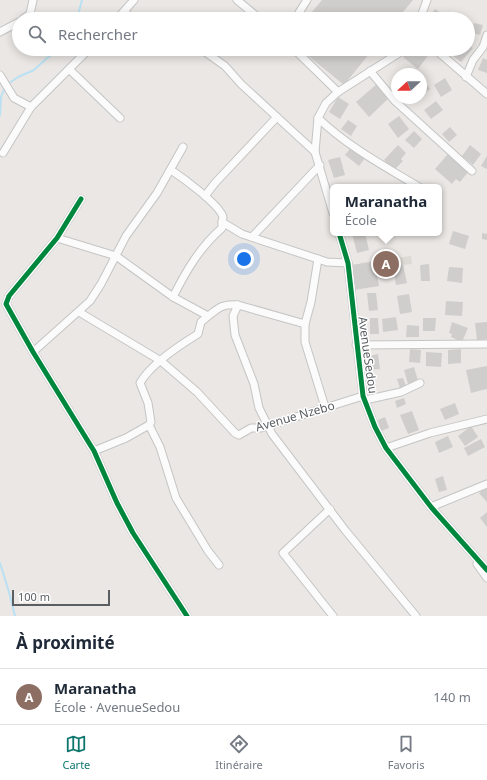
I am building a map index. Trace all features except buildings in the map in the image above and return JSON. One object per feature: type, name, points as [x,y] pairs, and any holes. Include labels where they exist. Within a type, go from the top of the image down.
[{"type":"street","points":[[30,12],[33,0]]},
{"type":"street","points":[[124,11],[134,0]]},
{"type":"street","points":[[237,0],[252,12]]},
{"type":"street","points":[[299,12],[307,0]]},
{"type":"street","points":[[423,12],[427,0]]},
{"type":"street","points":[[0,32],[12,26]]},
{"type":"street","points":[[466,77],[473,60],[483,46],[487,36]]},
{"type":"street","points":[[3,153],[31,107],[83,56]]},
{"type":"street","points":[[211,56],[225,66],[315,152]]},
{"type":"street","points":[[301,56],[338,92]]},
{"type":"street","points":[[330,202],[315,152],[318,118],[326,103],[338,92],[396,56]]},
{"type":"street","points":[[443,56],[487,94]]},
{"type":"street","points":[[70,70],[120,118]]},
{"type":"street","points":[[370,71],[395,101],[472,171]]},
{"type":"street","points":[[0,74],[14,98],[31,107]]},
{"type":"street","points":[[205,196],[215,183],[277,117]]},
{"type":"street","points":[[318,118],[326,126],[375,161],[413,184]]},
{"type":"street","points":[[33,352],[90,301],[126,236],[157,193],[183,147]]},
{"type":"street","points":[[252,237],[320,165]]},
{"type":"street","points":[[171,170],[205,196],[222,214],[222,228],[200,252],[185,273],[173,297]]},
{"type":"street","points":[[81,199],[57,238],[6,300],[6,304],[33,352],[94,450],[117,503],[133,532],[187,616]]},
{"type":"street","points":[[222,222],[252,237],[327,262],[348,263]]},
{"type":"street","name":"AvenueSedou","points":[[340,236],[348,263],[356,345],[364,398],[386,448],[431,507],[465,544],[476,559]]},
{"type":"street","points":[[57,238],[116,256],[173,297],[208,316]]},
{"type":"street","points":[[318,259],[311,302],[305,324],[307,348],[325,407]]},
{"type":"street","points":[[219,565],[208,551],[176,498],[160,447],[149,425],[151,422],[149,408],[140,383],[145,374],[161,361],[170,351],[198,334],[201,322],[222,305],[238,305],[305,324]]},
{"type":"street","points":[[238,305],[233,316],[235,335],[254,384],[258,408],[267,426],[278,444],[416,616]]},
{"type":"street","points":[[79,312],[161,361]]},
{"type":"street","points":[[356,345],[487,344]]},
{"type":"street","name":"Avenue Nzebo","points":[[161,361],[197,392],[234,433],[239,435],[251,428],[261,428],[325,407],[364,398],[391,395],[420,383]]},
{"type":"street","points":[[386,448],[430,433],[487,419]]},
{"type":"street","points":[[94,450],[126,438],[132,433],[149,425]]},
{"type":"street","points":[[431,507],[487,484]]},
{"type":"street","points":[[330,509],[283,553],[333,616]]},
{"type":"street","points":[[476,559],[487,570]]},
{"type":"street","points":[[476,559],[478,567],[487,578]]},
{"type":"shaded area","points":[[411,256],[412,264],[361,269],[360,263]]},
{"type":"waterway","points":[[79,12],[82,0]]},
{"type":"waterway","points":[[8,84],[18,77],[34,70],[50,56]]},
{"type":"waterway","points":[[0,115],[1,97],[5,87]]},
{"type":"waterway","points":[[0,563],[15,616]]},
{"type":"cycle path","points":[[81,199],[57,238],[9,296],[6,304],[33,352],[94,451],[117,503],[133,533],[187,616]]},
{"type":"cycle path","points":[[340,236],[348,263],[363,396],[375,427],[386,448],[431,507],[487,570]]},
{"type":"place","name":"Maranatha","points":[[386,264]]}]
